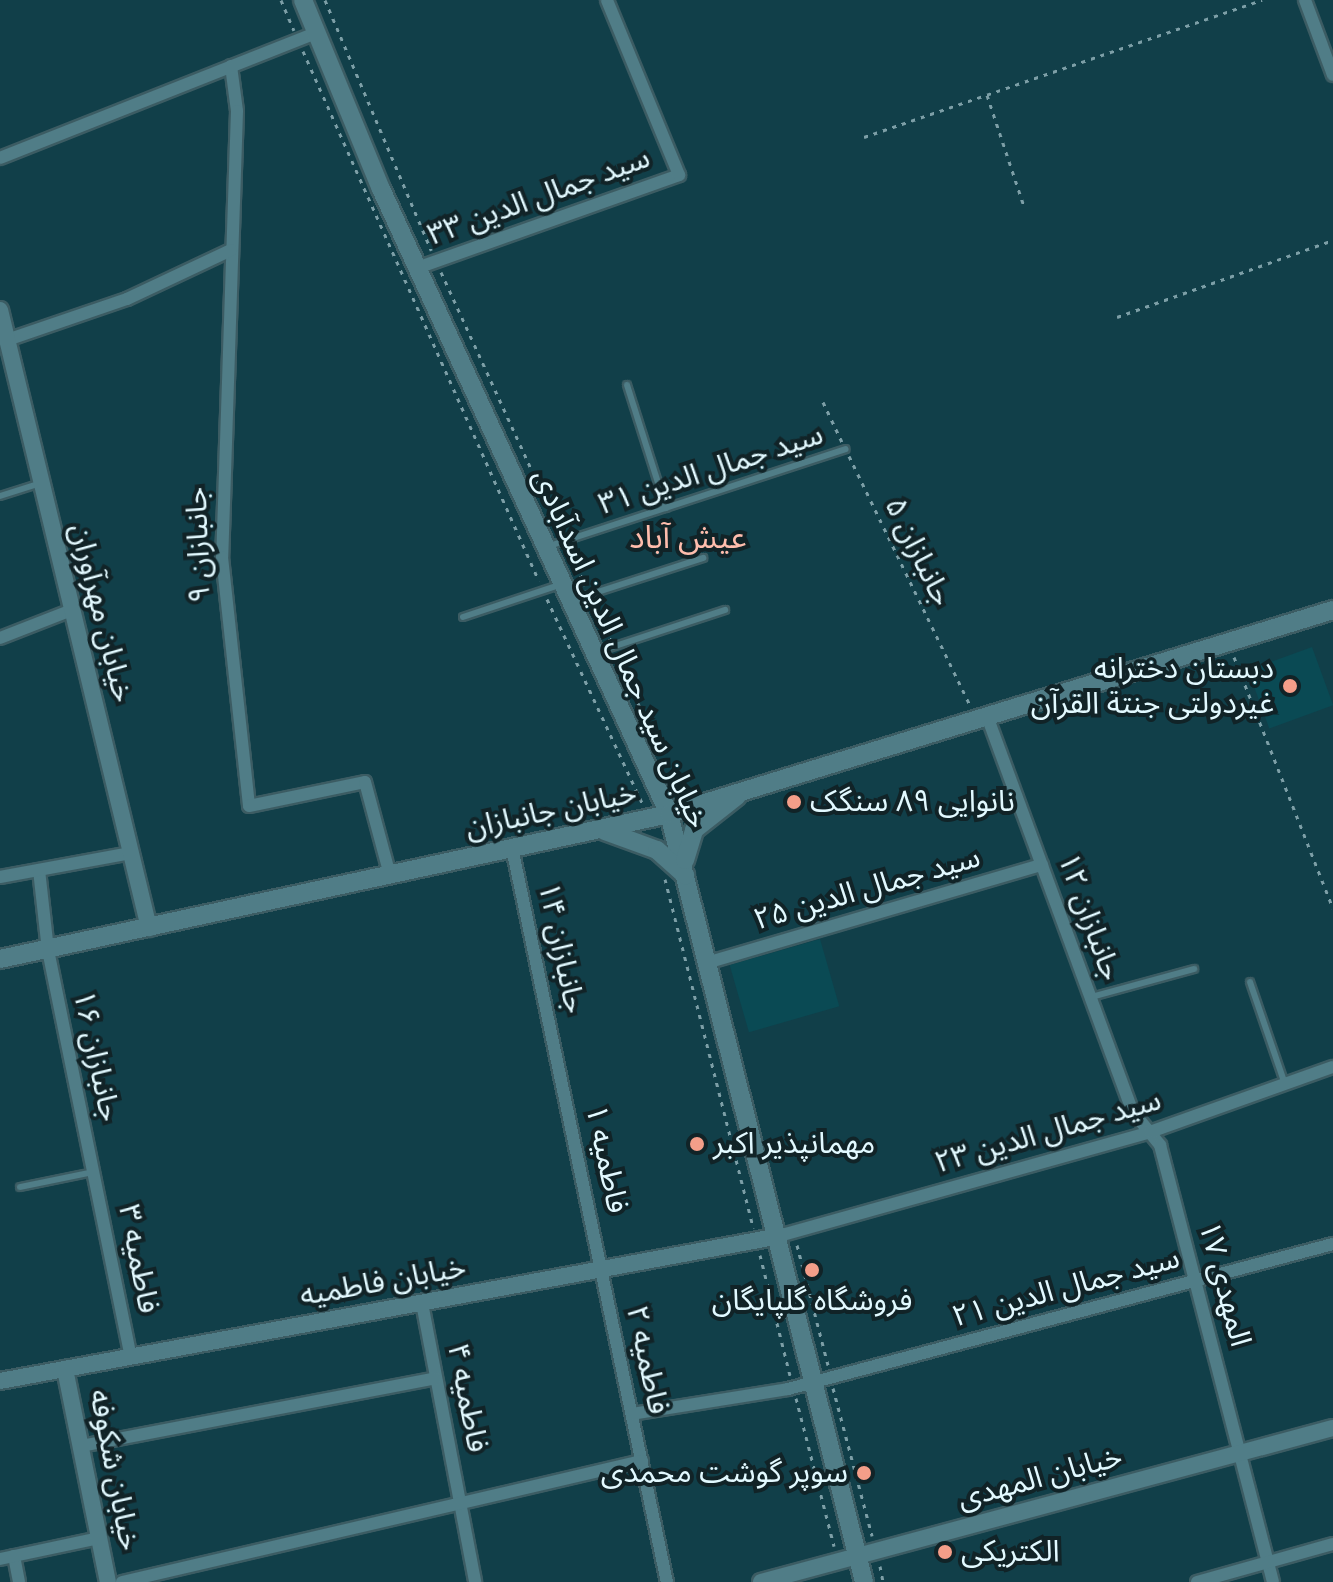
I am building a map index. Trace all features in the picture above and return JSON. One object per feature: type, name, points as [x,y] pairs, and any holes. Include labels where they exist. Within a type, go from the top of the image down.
[{"type":"main road","name":"خیابان سید جمال الدین اسدآبادی","points":[[303,0],[417,268],[669,814],[706,963],[766,1239],[812,1382],[864,1582]]},
{"type":"main road","name":"خیابان جانبازان","points":[[0,959],[669,814],[1333,610]]},
{"type":"main road","points":[[685,875],[694,830],[744,790]]},
{"type":"main road","points":[[596,830],[657,850],[685,875]]},
{"type":"street","name":"سید جمال الدین ۳۳","points":[[417,268],[679,175],[607,0]]},
{"type":"street","points":[[1305,0],[1327,39],[1333,75]]},
{"type":"street","points":[[0,158],[316,33]]},
{"type":"street","name":"جانبازان ۹","points":[[231,66],[237,111],[222,557],[249,806],[365,782],[390,875]]},
{"type":"street","points":[[7,340],[127,299],[231,250]]},
{"type":"street","name":"خیابان مهرآوران","points":[[0,314],[149,928]]},
{"type":"street","points":[[0,638],[72,610]]},
{"type":"street","name":"جانبازان ۱۲","points":[[982,717],[1042,865],[1133,1112],[1150,1132]]},
{"type":"street","name":"جانبازان ۱۴","points":[[512,848],[558,1059]]},
{"type":"street","points":[[0,877],[131,853]]},
{"type":"street","name":"سید جمال الدین ۲۵","points":[[706,963],[1042,865]]},
{"type":"street","name":"جانبازان ۱۶","points":[[39,870],[48,950],[93,1172]]},
{"type":"street","name":"فاطمیه ۱","points":[[558,1059],[603,1270]]},
{"type":"street","name":"سید جمال الدین ۲۳","points":[[766,1239],[1150,1132],[1333,1067]]},
{"type":"street","name":"المهدی ۱۷","points":[[1150,1132],[1160,1145],[1197,1280],[1273,1582]]},
{"type":"street","name":"فاطمیه ۳","points":[[93,1172],[131,1357]]},
{"type":"street","name":"خیابان فاطمیه","points":[[0,1381],[766,1239]]},
{"type":"street","name":"سید جمال الدین ۲۱","points":[[632,1414],[793,1387],[1333,1244]]},
{"type":"street","name":"فاطمیه ۲","points":[[603,1270],[667,1582]]},
{"type":"street","name":"فاطمیه ۴","points":[[422,1303],[475,1582]]},
{"type":"street","name":"خیابان شکوفه","points":[[65,1369],[108,1582]]},
{"type":"street","points":[[81,1446],[436,1378]]},
{"type":"street","name":"خیابان المهدی","points":[[761,1582],[1333,1428]]},
{"type":"street","points":[[122,1582],[642,1461]]},
{"type":"street","points":[[0,1559],[100,1538]]},
{"type":"street","points":[[1197,1582],[1333,1544]]},
{"type":"street","points":[[14,1556],[19,1582]]},
{"type":"lane","points":[[627,385],[666,508]]},
{"type":"lane","name":"سید جمال الدین ۳۱","points":[[545,547],[846,449]]},
{"type":"lane","points":[[0,496],[41,483]]},
{"type":"lane","points":[[463,617],[543,590],[566,592],[703,558]]},
{"type":"lane","points":[[594,653],[725,610]]},
{"type":"lane","points":[[1091,997],[1194,969]]},
{"type":"lane","points":[[1250,982],[1285,1084]]},
{"type":"lane","points":[[20,1187],[93,1172]]},
{"type":"path","points":[[281,0],[543,590],[649,818]]},
{"type":"path","points":[[864,137],[1262,0]]},
{"type":"path","points":[[987,95],[1024,206]]},
{"type":"path","points":[[1117,317],[1333,240]]},
{"type":"path","name":"جانبازان ۵","points":[[823,402],[982,717]]},
{"type":"path","points":[[1228,642],[1333,908]]},
{"type":"path","points":[[657,850],[766,1239],[793,1387],[838,1562]]},
{"type":"shaded area","name":"دبستان دخترانه غیردولتی جنتة القرآن","points":[[1312,647],[1333,705],[1269,729],[1248,670]]},
{"type":"shaded area","points":[[820,939],[839,1006],[749,1032],[730,965]]},
{"type":"place","name":"دبستان دخترانه غیردولتی جنتة القرآن","points":[[1290,686]]},
{"type":"place","name":"نانوایی ۸۹ سنگک","points":[[794,802]]},
{"type":"place","name":"مهمانپذیر اکبر","points":[[697,1144]]},
{"type":"place","name":"فروشگاه گلپایگان","points":[[812,1270]]},
{"type":"place","name":"سوپر گوشت محمدی","points":[[864,1473]]},
{"type":"place","name":"الکتریکی","points":[[945,1552]]},
{"type":"district","name":"عیش آباد","points":[[688,539]]}]
